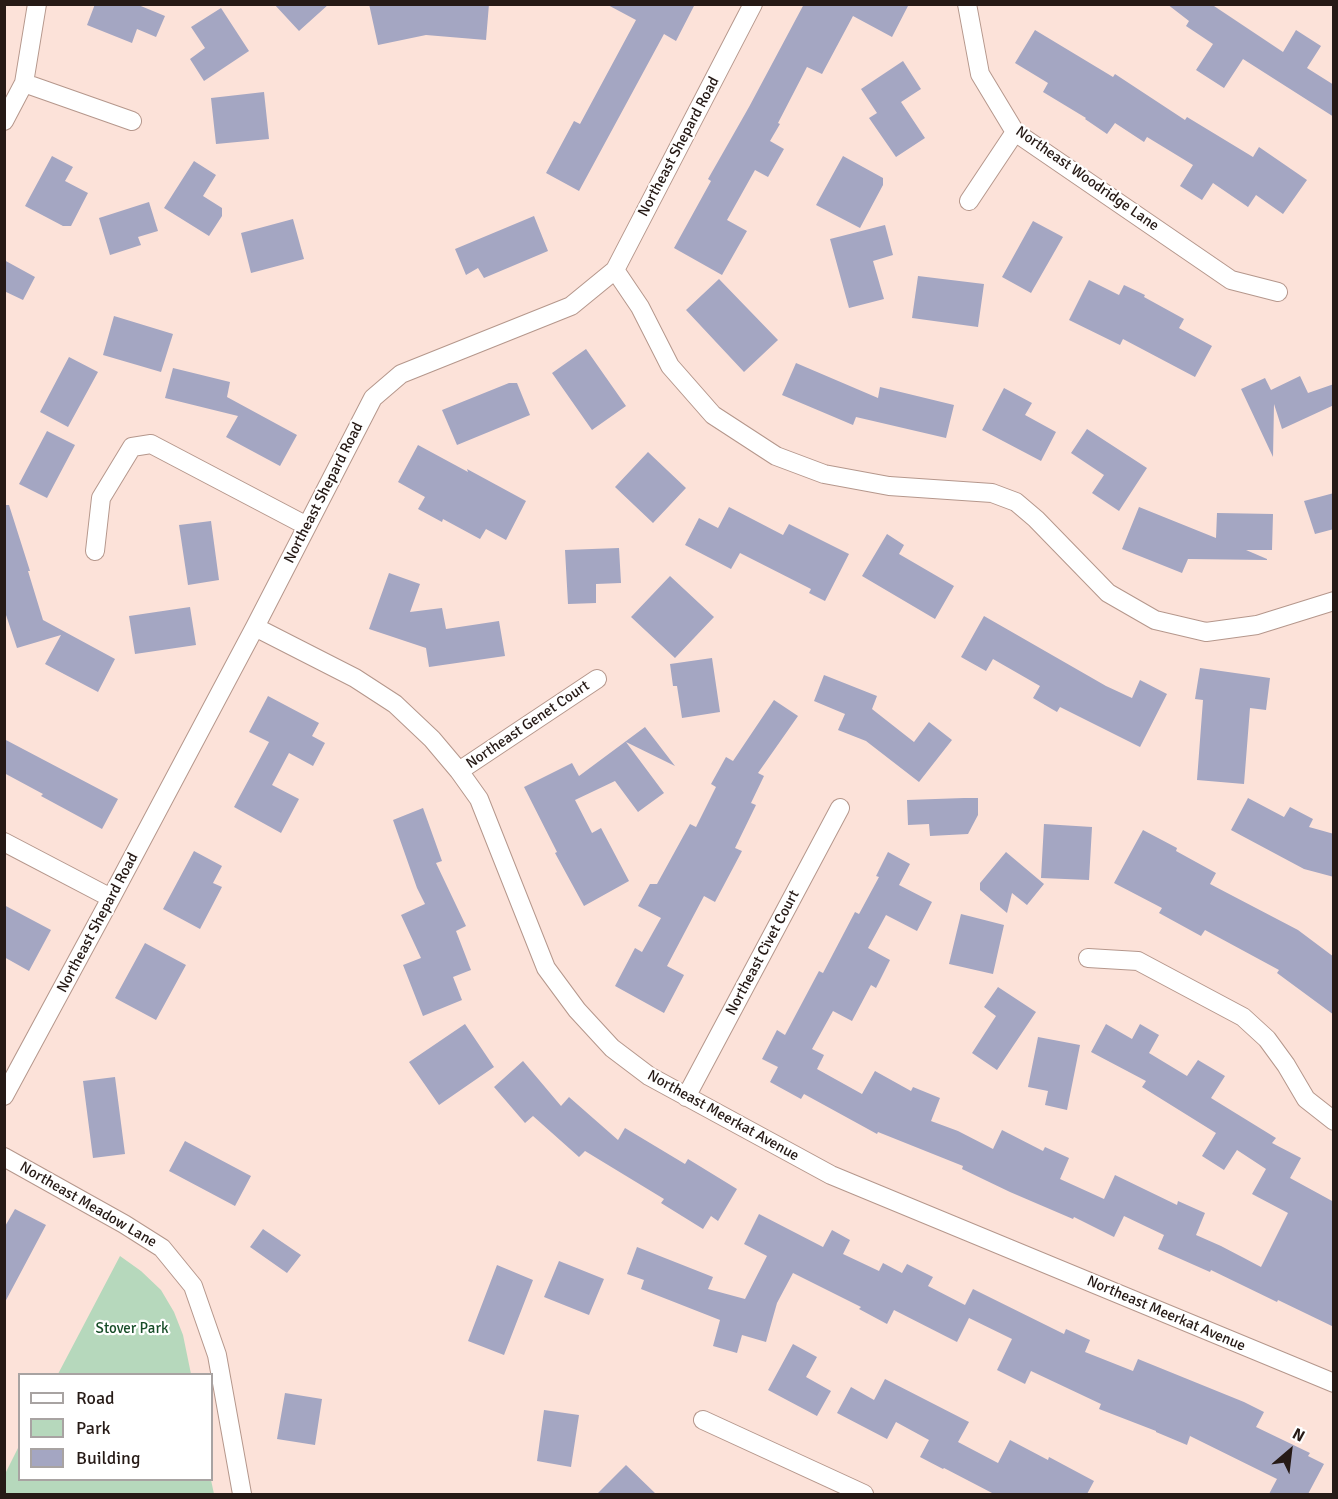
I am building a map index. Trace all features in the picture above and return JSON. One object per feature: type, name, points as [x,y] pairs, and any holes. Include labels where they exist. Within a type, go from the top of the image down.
[{"type":"street","points":[[4,121],[24,83],[37,4]]},
{"type":"street","name":"Northeast Shepard Road","points":[[4,1096],[255,627],[373,398],[400,374],[571,306],[615,270],[753,4]]},
{"type":"street","name":"Northeast Woodridge Lane","points":[[967,4],[980,74],[1015,132],[1231,280],[1278,292]]},
{"type":"street","points":[[24,83],[132,121]]},
{"type":"street","points":[[969,201],[1015,132]]},
{"type":"street","points":[[615,270],[640,308],[670,366],[713,415],[776,456],[824,474],[889,486],[992,493],[1016,502],[1036,519],[1108,593],[1155,620],[1206,632],[1257,625],[1334,601]]},
{"type":"street","points":[[95,551],[101,498],[132,447],[152,444],[307,526]]},
{"type":"street","name":"Northeast Meerkat Avenue","points":[[255,627],[354,678],[395,704],[432,739],[479,799],[546,968],[577,1010],[612,1048],[649,1076],[831,1175],[1334,1383]]},
{"type":"street","name":"Northeast Genet Court","points":[[459,771],[597,679]]},
{"type":"street","name":"Northeast Civet Court","points":[[686,1097],[840,808]]},
{"type":"street","points":[[4,842],[111,898]]},
{"type":"street","points":[[1088,958],[1138,961],[1243,1017],[1267,1039],[1306,1099],[1334,1121]]},
{"type":"street","name":"Northeast Meadow Lane","points":[[4,1158],[124,1224],[162,1248],[193,1286],[217,1355],[242,1494]]},
{"type":"street","points":[[703,1420],[864,1494]]},
{"type":"green space","name":"Stover Park","points":[[120,1256],[141,1271],[161,1290],[174,1312],[183,1335],[191,1373],[59,1373]]},
{"type":"green space","points":[[18,1448],[18,1481],[211,1481],[214,1494],[5,1494],[5,1474]]},
{"type":"building","points":[[95,4],[136,4],[165,16],[156,37],[137,29],[132,43],[87,25]]},
{"type":"building","points":[[274,4],[329,4],[299,31]]},
{"type":"building","points":[[369,4],[489,4],[486,40],[426,35],[378,45]]},
{"type":"building","points":[[606,4],[695,4],[676,41],[664,34],[579,191],[546,173],[574,121],[580,124],[636,20]]},
{"type":"building","points":[[804,4],[909,4],[892,37],[853,16],[822,74],[807,67],[770,141],[784,149],[768,177],[755,170],[727,220],[747,231],[722,275],[674,248],[711,181],[708,179]]},
{"type":"building","points":[[1167,4],[1211,4],[1283,52],[1296,30],[1321,46],[1307,68],[1334,85],[1334,117],[1243,59],[1224,88],[1196,70],[1213,44],[1186,26],[1189,21]]},
{"type":"building","points":[[221,8],[249,51],[204,81],[190,59],[205,48],[191,27]]},
{"type":"building","points":[[1035,30],[1113,77],[1115,74],[1185,120],[1187,117],[1253,157],[1259,147],[1307,180],[1283,214],[1256,195],[1248,207],[1213,183],[1202,200],[1180,186],[1193,165],[1147,137],[1144,142],[1115,123],[1107,134],[1086,118],[1043,92],[1048,83],[1015,63]]},
{"type":"building","points":[[903,61],[921,89],[901,102],[925,138],[896,157],[869,118],[877,113],[861,89]]},
{"type":"building","points":[[264,92],[269,139],[216,144],[211,98]]},
{"type":"building","points":[[52,156],[73,167],[65,181],[88,193],[71,226],[63,226],[25,206]]},
{"type":"building","points":[[843,156],[883,178],[883,185],[860,228],[816,205]]},
{"type":"building","points":[[194,161],[216,175],[203,196],[222,208],[222,216],[209,236],[164,208]]},
{"type":"building","points":[[149,202],[158,231],[138,237],[141,245],[110,255],[99,218]]},
{"type":"building","points":[[534,216],[548,251],[484,278],[478,268],[466,275],[455,249]]},
{"type":"building","points":[[293,219],[304,259],[251,273],[241,233]]},
{"type":"building","points":[[1033,221],[1063,237],[1031,293],[1002,277]]},
{"type":"building","points":[[885,225],[893,255],[873,261],[884,299],[849,308],[830,239]]},
{"type":"building","points":[[4,260],[35,277],[23,300],[4,291]]},
{"type":"building","points":[[918,276],[984,284],[978,327],[912,318]]},
{"type":"building","points":[[719,279],[778,340],[744,372],[686,310]]},
{"type":"building","points":[[1089,280],[1119,295],[1124,285],[1184,319],[1179,328],[1212,346],[1195,377],[1123,339],[1120,345],[1069,320]]},
{"type":"building","points":[[114,316],[173,334],[161,372],[103,355]]},
{"type":"building","points":[[586,349],[626,406],[592,430],[552,373]]},
{"type":"building","points":[[69,357],[98,372],[68,427],[40,412]]},
{"type":"building","points":[[796,363],[878,398],[880,387],[954,405],[946,438],[856,417],[853,425],[782,395]]},
{"type":"building","points":[[173,368],[230,382],[227,397],[297,435],[280,466],[226,437],[238,416],[165,398]]},
{"type":"building","points":[[1300,376],[1308,393],[1334,384],[1334,405],[1282,429],[1274,404],[1273,457],[1241,389],[1265,378],[1271,390]]},
{"type":"building","points":[[509,383],[517,383],[530,415],[457,445],[442,410]]},
{"type":"building","points":[[1004,388],[1032,403],[1025,415],[1056,432],[1041,461],[982,430]]},
{"type":"building","points":[[1087,429],[1147,468],[1119,511],[1092,493],[1104,475],[1071,453]]},
{"type":"building","points":[[47,431],[75,445],[47,498],[19,484]]},
{"type":"building","points":[[418,445],[526,501],[506,540],[486,529],[480,539],[443,519],[442,522],[418,509],[425,497],[398,482]]},
{"type":"building","points":[[648,452],[686,488],[653,523],[615,487]]},
{"type":"building","points":[[1334,493],[1334,529],[1315,534],[1304,501]]},
{"type":"building","points":[[4,505],[9,505],[43,620],[115,659],[98,692],[45,664],[61,635],[17,648],[4,609]]},
{"type":"building","points":[[729,507],[783,535],[789,524],[849,554],[825,601],[809,593],[811,589],[740,553],[731,569],[685,545],[699,518],[718,528]]},
{"type":"building","points":[[1139,507],[1216,538],[1217,513],[1273,514],[1272,550],[1246,550],[1267,560],[1188,559],[1182,573],[1122,549]]},
{"type":"building","points":[[211,521],[219,580],[188,585],[179,525]]},
{"type":"building","points":[[887,534],[904,545],[899,554],[954,586],[935,619],[862,576]]},
{"type":"building","points":[[619,548],[621,583],[596,584],[596,603],[568,604],[565,550]]},
{"type":"building","points":[[389,573],[420,584],[410,612],[442,608],[446,629],[499,621],[505,656],[429,667],[426,648],[369,629]]},
{"type":"building","points":[[670,576],[714,617],[675,658],[631,617]]},
{"type":"building","points":[[190,607],[196,645],[135,654],[129,616]]},
{"type":"building","points":[[984,616],[1106,686],[1132,698],[1140,680],[1167,694],[1140,747],[1060,707],[1057,712],[1033,698],[1040,686],[993,659],[986,671],[961,657]]},
{"type":"building","points":[[712,658],[720,712],[682,718],[677,686],[673,686],[670,664]]},
{"type":"building","points":[[1200,668],[1270,678],[1266,710],[1250,708],[1244,784],[1197,780],[1203,700],[1195,699]]},
{"type":"building","points":[[824,675],[877,696],[872,709],[914,742],[929,722],[952,740],[919,782],[866,741],[838,730],[845,714],[814,701]]},
{"type":"building","points":[[268,696],[319,723],[312,736],[325,743],[313,766],[289,753],[272,785],[299,799],[281,833],[234,807],[269,742],[249,732]]},
{"type":"building","points":[[774,700],[798,716],[758,773],[764,776],[751,803],[756,805],[735,848],[742,851],[715,902],[704,896],[667,966],[684,975],[664,1013],[615,986],[635,948],[642,952],[661,918],[638,906],[650,884],[657,884],[690,824],[696,827],[716,787],[711,784],[726,757],[733,761]]},
{"type":"building","points":[[645,727],[675,766],[626,742],[664,793],[638,812],[615,781],[575,800],[592,833],[601,828],[629,881],[584,906],[555,853],[557,852],[524,787],[572,763],[579,776]]},
{"type":"building","points":[[4,739],[118,799],[102,829],[4,773]]},
{"type":"building","points":[[978,798],[978,815],[968,834],[930,836],[929,824],[908,825],[907,800]]},
{"type":"building","points":[[1248,798],[1284,817],[1290,807],[1313,819],[1309,827],[1334,834],[1334,877],[1304,869],[1231,830]]},
{"type":"building","points":[[423,808],[442,861],[436,863],[466,926],[456,931],[471,970],[453,977],[462,1000],[423,1016],[403,965],[421,958],[401,915],[425,904],[393,820]]},
{"type":"building","points":[[1044,824],[1092,827],[1089,880],[1041,878]]},
{"type":"building","points":[[1143,830],[1216,873],[1210,884],[1298,930],[1334,957],[1334,1015],[1277,973],[1279,970],[1205,930],[1201,936],[1159,913],[1162,908],[1114,883]]},
{"type":"building","points":[[194,851],[222,866],[213,883],[222,887],[200,929],[163,909]]},
{"type":"building","points":[[888,852],[910,864],[899,885],[932,902],[917,931],[886,915],[868,948],[890,960],[876,988],[871,985],[852,1021],[833,1011],[812,1049],[824,1055],[817,1069],[862,1094],[875,1071],[911,1091],[913,1087],[940,1098],[931,1121],[958,1131],[993,1149],[1002,1130],[1043,1151],[1045,1147],[1069,1158],[1060,1179],[1104,1199],[1115,1175],[1177,1205],[1178,1201],[1205,1213],[1196,1235],[1261,1267],[1288,1213],[1252,1194],[1266,1169],[1237,1150],[1224,1170],[1202,1156],[1216,1133],[1142,1087],[1146,1081],[1091,1052],[1106,1024],[1132,1039],[1140,1024],[1159,1035],[1149,1053],[1187,1076],[1198,1060],[1225,1076],[1211,1098],[1276,1138],[1272,1143],[1301,1158],[1290,1178],[1334,1202],[1334,1327],[1211,1270],[1210,1272],[1158,1249],[1164,1235],[1124,1216],[1114,1237],[1074,1217],[1073,1219],[1010,1192],[962,1169],[963,1166],[878,1132],[877,1134],[804,1094],[801,1099],[770,1082],[778,1067],[762,1059],[777,1030],[785,1035],[819,971],[823,973],[855,912],[859,914],[879,877],[876,876]]},
{"type":"building","points":[[1006,852],[1044,884],[1027,905],[1012,893],[1007,913],[980,890],[980,883]]},
{"type":"building","points":[[4,905],[51,930],[29,971],[4,957]]},
{"type":"building","points":[[961,914],[1004,925],[993,974],[949,964]]},
{"type":"building","points":[[145,943],[186,965],[156,1020],[115,998]]},
{"type":"building","points":[[998,987],[1036,1012],[997,1070],[972,1053],[996,1016],[984,1007]]},
{"type":"building","points":[[465,1024],[494,1067],[439,1105],[409,1062]]},
{"type":"building","points":[[1038,1037],[1080,1045],[1067,1110],[1045,1105],[1048,1091],[1028,1087]]},
{"type":"building","points":[[523,1061],[561,1106],[569,1097],[618,1140],[625,1128],[685,1164],[688,1159],[737,1189],[718,1221],[711,1216],[703,1229],[661,1203],[664,1199],[585,1151],[579,1157],[533,1116],[525,1123],[494,1087]]},
{"type":"building","points":[[115,1077],[125,1154],[93,1158],[83,1081]]},
{"type":"building","points":[[185,1141],[251,1176],[235,1206],[169,1171]]},
{"type":"building","points":[[15,1209],[46,1225],[4,1304],[4,1228]]},
{"type":"building","points":[[759,1214],[823,1247],[832,1230],[850,1240],[843,1254],[879,1271],[883,1263],[902,1273],[907,1264],[933,1277],[928,1286],[965,1305],[973,1289],[1064,1334],[1066,1329],[1090,1340],[1085,1352],[1133,1371],[1138,1359],[1244,1402],[1264,1412],[1256,1427],[1310,1453],[1308,1456],[1324,1464],[1308,1494],[1269,1494],[1277,1479],[1190,1436],[1187,1445],[1099,1409],[1101,1404],[1031,1371],[1025,1384],[997,1370],[1012,1339],[969,1318],[957,1342],[894,1310],[887,1324],[859,1309],[861,1307],[793,1273],[777,1303],[766,1342],[742,1335],[737,1353],[713,1346],[720,1320],[641,1289],[644,1280],[627,1274],[637,1247],[713,1277],[708,1289],[745,1299],[767,1256],[744,1244]]},
{"type":"building","points":[[263,1229],[301,1255],[287,1273],[250,1247]]},
{"type":"building","points":[[559,1261],[604,1279],[589,1315],[544,1297]]},
{"type":"building","points":[[497,1265],[533,1280],[504,1355],[468,1341]]},
{"type":"building","points":[[793,1344],[817,1357],[806,1377],[831,1391],[817,1416],[768,1390]]},
{"type":"building","points":[[885,1379],[969,1422],[958,1442],[998,1463],[1010,1440],[1048,1460],[1049,1457],[1094,1481],[1087,1494],[994,1494],[920,1457],[929,1440],[896,1422],[887,1439],[837,1413],[851,1387],[874,1400]]},
{"type":"building","points":[[285,1393],[322,1399],[315,1445],[277,1439]]},
{"type":"building","points":[[544,1410],[579,1415],[571,1467],[537,1461]]},
{"type":"building","points":[[626,1465],[656,1494],[597,1494]]}]
